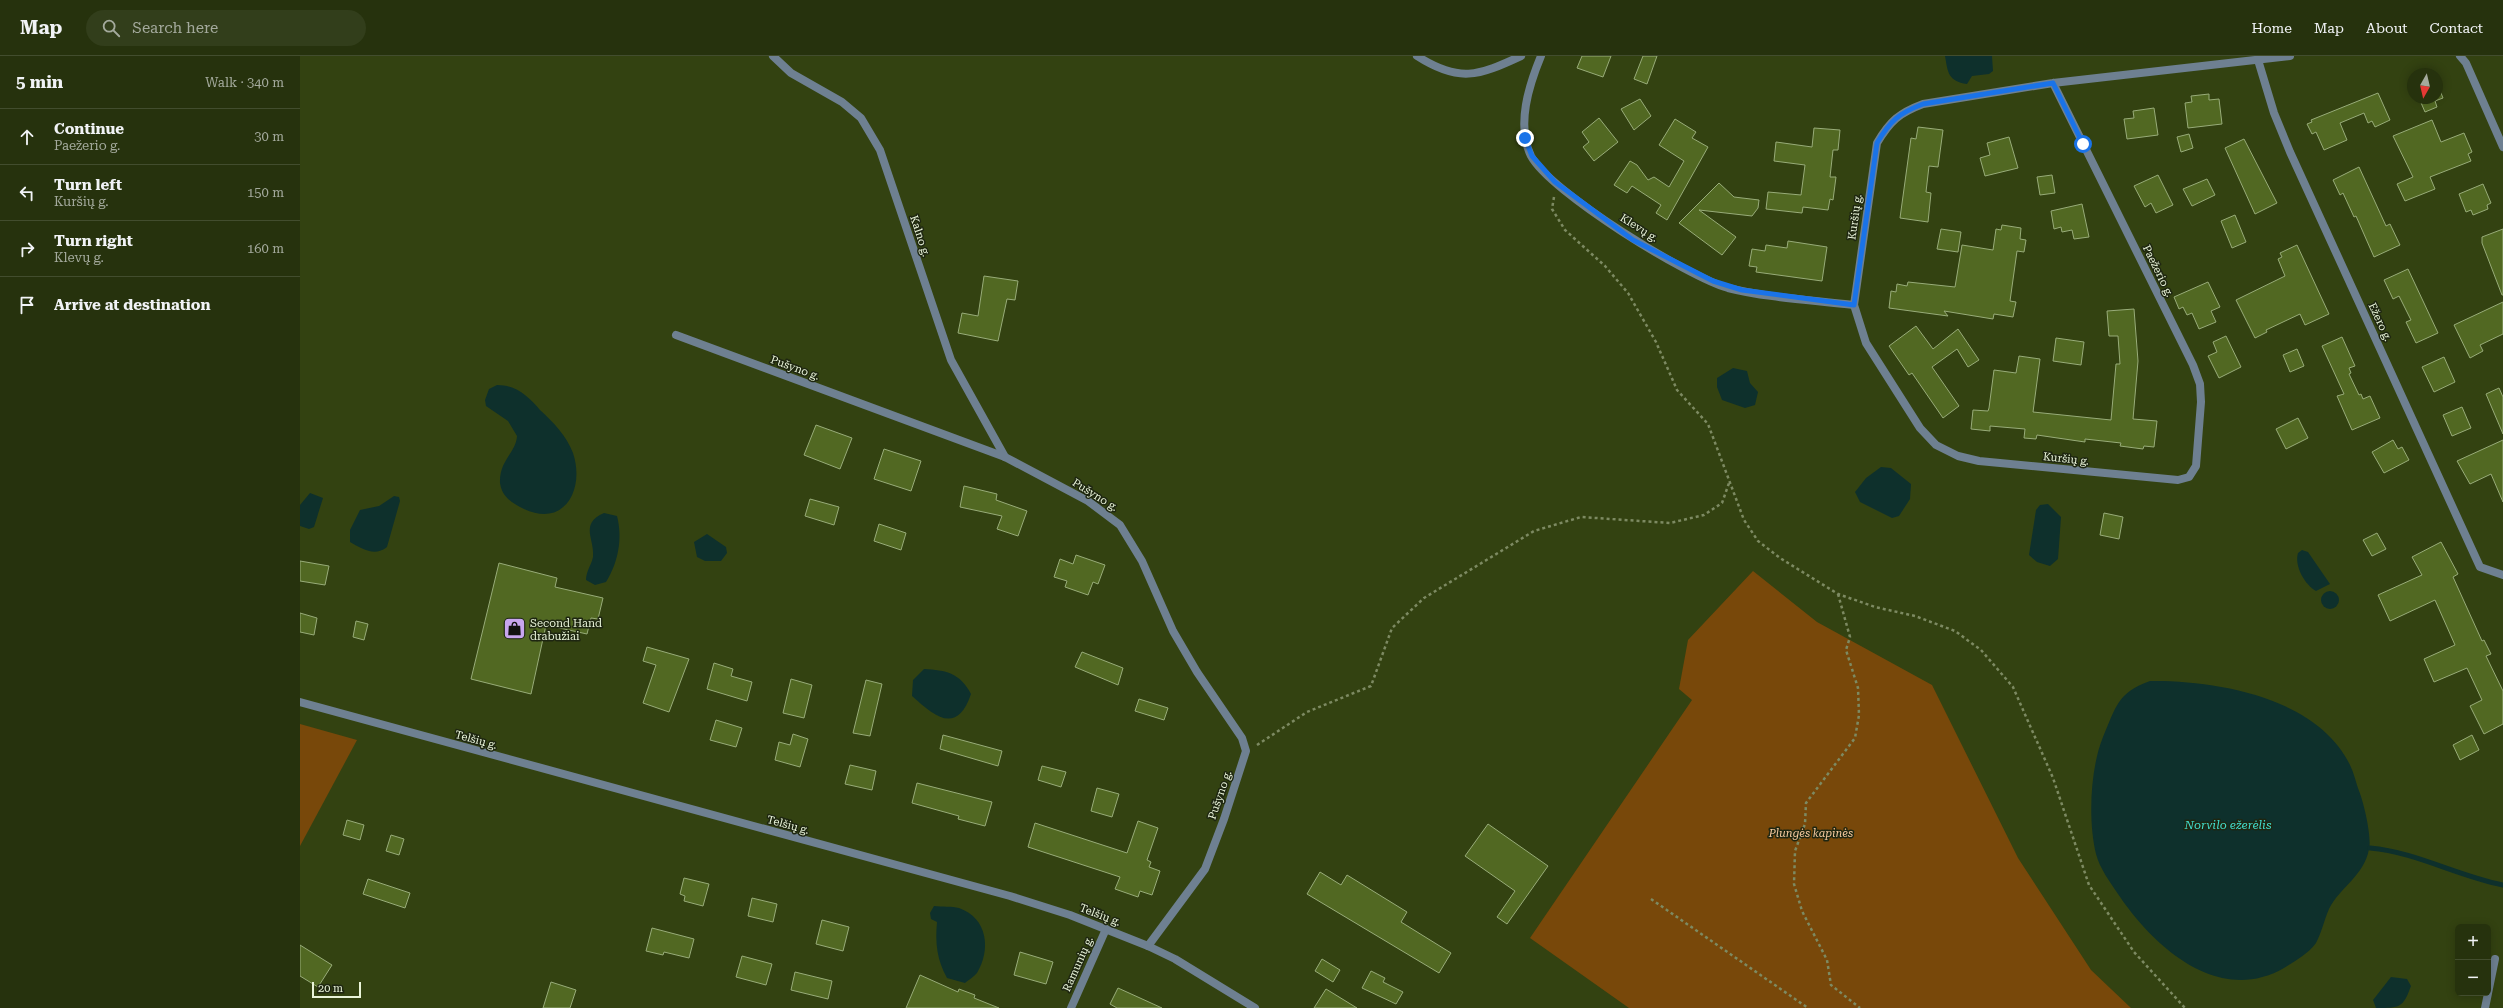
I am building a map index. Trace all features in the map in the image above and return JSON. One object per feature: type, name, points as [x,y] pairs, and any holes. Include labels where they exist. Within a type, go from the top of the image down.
[{"type":"street","name":"Kalno g.","points":[[773,56],[791,73],[842,102],[861,118],[872,133],[880,150],[951,360],[1004,457]]},
{"type":"street","points":[[1417,56],[1436,68],[1462,75],[1489,70],[1521,56]]},
{"type":"street","name":"Klevų g.","points":[[1541,56],[1527,98],[1524,120],[1525,138],[1532,156],[1555,182],[1633,240],[1727,287],[1854,305]]},
{"type":"street","name":"Kuršių g.","points":[[2189,477],[2178,480],[1978,461],[1958,456],[1936,445],[1920,428],[1866,343],[1854,305],[1877,143],[1888,125],[1903,112],[1923,104],[2053,83],[2290,56]]},
{"type":"street","points":[[2460,56],[2466,64],[2503,147]]},
{"type":"street","name":"Ežero g.","points":[[2258,60],[2274,113],[2290,152],[2480,567],[2503,576]]},
{"type":"street","name":"Paežerio g.","points":[[2053,83],[2189,358],[2200,384],[2196,466],[2189,477]]},
{"type":"street","name":"Pušyno g.","points":[[676,335],[1004,457],[1088,501],[1120,525],[1142,561],[1172,631],[1197,672],[1242,738],[1246,751],[1224,819],[1205,869],[1148,946]]},
{"type":"street","name":"Telšių g.","points":[[300,702],[1010,896],[1106,928],[1148,946],[1175,960],[1255,1008]]},
{"type":"street","name":"Ramunių g.","points":[[1071,1008],[1106,928]]},
{"type":"street","points":[[2485,1008],[2495,959]]},
{"type":"path","points":[[1555,182],[1552,209],[1565,230],[1605,266],[1628,294],[1656,342],[1677,390],[1708,424],[1744,520],[1758,540],[1780,558],[1838,594],[1875,607],[1914,616],[1955,631],[1981,650],[2013,687],[2053,778],[2089,885],[2134,952],[2185,1008]]},
{"type":"path","points":[[1246,751],[1307,712],[1371,686],[1392,628],[1424,598],[1534,531],[1581,516],[1670,523],[1704,515],[1722,503],[1729,483]]},
{"type":"path","points":[[1838,594],[1850,637],[1846,650],[1858,688],[1859,715],[1855,738],[1806,803],[1805,824],[1795,851],[1794,884],[1802,911],[1827,960],[1831,985],[1860,1008]]},
{"type":"path","points":[[1651,899],[1808,1008]]},
{"type":"green space","name":"Plungės kapinės","points":[[1753,571],[1817,622],[1932,685],[2018,858],[2091,970],[2131,1008],[1629,1008],[1530,938],[1692,700],[1679,689],[1688,640]]},
{"type":"green space","points":[[300,724],[357,740],[300,846]]},
{"type":"water","points":[[1945,56],[1992,56],[1993,71],[1989,74],[1972,76],[1967,84],[1961,83],[1952,78],[1948,72]]},
{"type":"water","points":[[1733,368],[1747,371],[1750,383],[1758,392],[1755,405],[1745,408],[1722,400],[1717,387],[1717,378]]},
{"type":"water","points":[[497,385],[516,389],[531,400],[555,425],[570,447],[576,467],[576,480],[574,492],[568,502],[561,509],[551,513],[538,514],[524,509],[505,496],[501,488],[500,475],[502,468],[514,447],[517,436],[508,421],[486,406],[485,400],[489,389]]},
{"type":"water","points":[[1881,467],[1891,468],[1911,484],[1910,499],[1899,516],[1892,518],[1860,502],[1855,492],[1866,478]]},
{"type":"water","points":[[310,493],[323,498],[314,527],[309,529],[300,526],[300,505]]},
{"type":"water","points":[[394,496],[399,497],[400,501],[387,547],[373,552],[350,542],[350,530],[360,510],[379,506]]},
{"type":"water","points":[[2048,504],[2061,517],[2058,559],[2050,566],[2037,562],[2029,555],[2036,510],[2040,505]]},
{"type":"water","points":[[604,513],[617,516],[620,533],[618,550],[614,567],[606,582],[595,585],[586,580],[593,557],[590,527],[596,517]]},
{"type":"water","points":[[707,534],[726,547],[727,553],[721,561],[705,561],[697,557],[694,542]]},
{"type":"water","points":[[2302,550],[2308,552],[2330,584],[2316,591],[2304,580],[2299,569],[2297,558],[2298,553]]},
{"type":"water","points":[[2330,591],[2336,594],[2339,600],[2336,606],[2330,609],[2324,606],[2321,600],[2324,594]]},
{"type":"water","points":[[924,669],[939,670],[952,674],[962,681],[967,687],[971,694],[965,707],[959,715],[952,718],[945,718],[937,715],[912,696],[913,680]]},
{"type":"water","name":"Norvilo ežerėlis","points":[[2150,681],[2205,684],[2234,689],[2263,698],[2290,709],[2315,723],[2335,742],[2353,771],[2367,820],[2370,844],[2366,858],[2357,874],[2339,894],[2329,909],[2316,943],[2305,954],[2284,968],[2259,978],[2235,980],[2212,975],[2189,965],[2149,933],[2132,914],[2100,865],[2093,841],[2091,811],[2095,764],[2103,737],[2119,702],[2131,691]]},
{"type":"water","points":[[934,906],[959,908],[969,913],[976,919],[981,927],[985,945],[984,955],[977,973],[965,983],[947,978],[941,965],[936,937],[937,922],[931,919],[930,913]]},
{"type":"water","points":[[2391,977],[2407,979],[2411,986],[2406,999],[2403,1003],[2396,1007],[2376,1008],[2373,1000]]},
{"type":"building","points":[[1582,56],[1611,56],[1603,77],[1577,68]]},
{"type":"building","points":[[1643,56],[1657,56],[1647,84],[1634,79]]},
{"type":"building","points":[[2378,93],[2390,120],[2375,127],[2372,121],[2368,123],[2364,113],[2340,123],[2347,140],[2324,150],[2316,132],[2312,134],[2307,124],[2312,122],[2311,120]]},
{"type":"building","points":[[2209,94],[2209,100],[2219,99],[2222,124],[2188,128],[2185,103],[2192,102],[2191,96]]},
{"type":"building","points":[[1640,99],[1651,116],[1634,130],[1621,109]]},
{"type":"building","points":[[2422,104],[2436,104],[2437,107],[2425,112]]},
{"type":"building","points":[[2154,108],[2158,135],[2127,139],[2124,119],[2134,118],[2133,111]]},
{"type":"building","points":[[1599,118],[1618,142],[1594,161],[1583,147],[1589,142],[1582,132]]},
{"type":"building","points":[[1675,119],[1696,132],[1692,138],[1708,147],[1667,220],[1656,213],[1661,205],[1632,186],[1627,193],[1614,185],[1630,161],[1637,165],[1648,180],[1654,177],[1669,187],[1684,161],[1659,145]]},
{"type":"building","points":[[2432,120],[2441,142],[2464,133],[2472,152],[2468,154],[2471,161],[2430,177],[2435,189],[2405,201],[2397,184],[2413,177],[2393,136]]},
{"type":"building","points":[[1918,127],[1943,130],[1938,167],[1929,166],[1926,192],[1931,193],[1928,222],[1900,218],[1911,138],[1916,139]]},
{"type":"building","points":[[1814,128],[1840,130],[1838,150],[1833,150],[1830,177],[1836,177],[1833,200],[1830,199],[1828,210],[1803,207],[1802,213],[1766,209],[1768,192],[1801,195],[1805,165],[1774,161],[1776,142],[1812,147]]},
{"type":"building","points":[[2189,134],[2193,148],[2181,152],[2177,137]]},
{"type":"building","points":[[2009,137],[2018,168],[1985,176],[1980,158],[1990,155],[1987,143]]},
{"type":"building","points":[[2244,139],[2277,203],[2255,214],[2225,148]]},
{"type":"building","points":[[2359,167],[2386,226],[2390,224],[2400,245],[2374,257],[2356,216],[2354,217],[2343,193],[2340,195],[2333,180]]},
{"type":"building","points":[[2052,175],[2055,193],[2040,195],[2037,177]]},
{"type":"building","points":[[2158,175],[2173,205],[2156,213],[2151,203],[2145,207],[2134,186]]},
{"type":"building","points":[[2207,179],[2215,195],[2192,206],[2183,189]]},
{"type":"building","points":[[1719,183],[1734,197],[1759,200],[1758,208],[1752,216],[1699,210],[1736,237],[1722,255],[1679,223]]},
{"type":"building","points":[[2483,184],[2491,203],[2487,205],[2488,209],[2473,215],[2471,210],[2466,212],[2459,194]]},
{"type":"building","points":[[2082,204],[2089,237],[2074,239],[2072,230],[2062,232],[2061,227],[2054,229],[2051,211]]},
{"type":"building","points":[[2235,215],[2246,242],[2232,248],[2221,221]]},
{"type":"building","points":[[2002,225],[2021,228],[2020,239],[2026,240],[2024,252],[2017,251],[2010,301],[2016,302],[2013,317],[1994,314],[1993,319],[1944,311],[1948,316],[1889,308],[1891,291],[1896,292],[1897,284],[1907,286],[1908,282],[1955,287],[1962,245],[1993,250],[1996,229],[2001,230]]},
{"type":"building","points":[[1941,229],[1961,232],[1958,252],[1937,249]]},
{"type":"building","points":[[2503,229],[2502,295],[2482,243],[2482,237]]},
{"type":"building","points":[[1788,241],[1827,247],[1822,281],[1756,272],[1757,267],[1749,266],[1752,249],[1765,251],[1766,245],[1787,248]]},
{"type":"building","points":[[2297,245],[2329,314],[2305,325],[2300,314],[2266,330],[2267,332],[2255,338],[2236,300],[2285,276],[2278,259],[2282,257],[2280,253]]},
{"type":"building","points":[[2408,269],[2438,333],[2416,343],[2406,322],[2411,320],[2399,296],[2393,299],[2384,280]]},
{"type":"building","points":[[984,276],[1018,281],[1015,300],[1007,299],[998,341],[958,333],[962,313],[978,316]]},
{"type":"building","points":[[2208,282],[2220,307],[2211,311],[2216,322],[2199,329],[2192,313],[2187,315],[2183,307],[2179,309],[2174,297]]},
{"type":"building","points":[[2503,302],[2503,334],[2480,345],[2483,351],[2470,358],[2454,325]]},
{"type":"building","points":[[2134,309],[2138,361],[2133,419],[2157,421],[2154,447],[2144,446],[2143,449],[2120,446],[2121,443],[2085,439],[2085,442],[2037,435],[2036,439],[2024,438],[2025,429],[1990,426],[1990,431],[1971,429],[1973,410],[1988,411],[1994,370],[2016,373],[2019,356],[2040,359],[2033,412],[2111,420],[2116,364],[2120,364],[2118,336],[2109,336],[2107,311]]},
{"type":"building","points":[[1916,326],[1933,349],[1958,329],[1979,360],[1968,367],[1957,349],[1932,367],[1959,406],[1943,418],[1912,373],[1909,375],[1889,346]]},
{"type":"building","points":[[2226,336],[2241,367],[2219,378],[2208,356],[2217,352],[2213,342]]},
{"type":"building","points":[[2342,337],[2355,366],[2349,368],[2351,373],[2349,374],[2359,395],[2361,394],[2363,399],[2370,396],[2380,418],[2352,430],[2337,396],[2344,394],[2322,346]]},
{"type":"building","points":[[2056,338],[2084,342],[2081,365],[2053,361]]},
{"type":"building","points":[[2297,349],[2304,366],[2290,372],[2283,355]]},
{"type":"building","points":[[2444,357],[2455,382],[2434,392],[2422,367]]},
{"type":"building","points":[[2499,388],[2503,397],[2503,434],[2486,394]]},
{"type":"building","points":[[2462,407],[2471,428],[2452,436],[2443,415]]},
{"type":"building","points":[[2298,418],[2308,438],[2286,449],[2276,429]]},
{"type":"building","points":[[816,425],[852,438],[840,469],[804,455]]},
{"type":"building","points":[[2393,440],[2398,449],[2402,447],[2409,460],[2384,473],[2372,452]]},
{"type":"building","points":[[2503,440],[2503,502],[2491,474],[2470,484],[2457,461]]},
{"type":"building","points":[[884,449],[921,461],[911,491],[874,479]]},
{"type":"building","points":[[964,486],[997,494],[996,500],[1027,511],[1018,536],[997,529],[1002,516],[960,507]]},
{"type":"building","points":[[810,499],[839,507],[834,525],[805,516]]},
{"type":"building","points":[[2104,513],[2123,517],[2119,539],[2100,535]]},
{"type":"building","points":[[879,524],[906,533],[901,550],[874,541]]},
{"type":"building","points":[[2377,533],[2386,549],[2372,556],[2363,540]]},
{"type":"building","points":[[2441,542],[2458,574],[2453,577],[2482,641],[2484,640],[2491,654],[2486,656],[2503,691],[2503,724],[2484,734],[2470,706],[2482,700],[2467,668],[2434,682],[2424,659],[2455,645],[2435,600],[2390,621],[2378,595],[2422,575],[2412,557]]},
{"type":"building","points":[[1076,555],[1105,565],[1098,584],[1093,582],[1088,595],[1065,587],[1067,581],[1054,577],[1060,559],[1073,564]]},
{"type":"building","points":[[300,561],[329,566],[325,585],[300,581]]},
{"type":"building","name":"Second Hand drabužiai","points":[[499,563],[557,578],[555,587],[603,598],[598,619],[591,618],[587,634],[546,625],[531,694],[471,679]]},
{"type":"building","points":[[300,613],[317,618],[314,635],[300,632]]},
{"type":"building","points":[[356,621],[368,624],[364,640],[353,637]]},
{"type":"building","points":[[647,647],[689,659],[669,712],[643,703],[656,665],[643,661]]},
{"type":"building","points":[[1082,652],[1123,668],[1118,685],[1075,667]]},
{"type":"building","points":[[714,663],[733,669],[731,676],[752,682],[747,701],[707,689]]},
{"type":"building","points":[[791,679],[812,685],[804,718],[783,713]]},
{"type":"building","points":[[866,680],[882,684],[870,736],[853,733]]},
{"type":"building","points":[[1139,699],[1168,708],[1164,720],[1135,711]]},
{"type":"building","points":[[716,720],[742,728],[736,747],[710,740]]},
{"type":"building","points":[[793,734],[808,739],[800,767],[775,760],[779,742],[790,745]]},
{"type":"building","points":[[943,735],[1002,751],[998,766],[940,749]]},
{"type":"building","points":[[2472,735],[2479,750],[2460,760],[2453,745]]},
{"type":"building","points":[[850,765],[876,771],[872,790],[845,784]]},
{"type":"building","points":[[1042,766],[1066,772],[1061,787],[1038,780]]},
{"type":"building","points":[[917,783],[992,802],[985,826],[958,819],[959,816],[912,803]]},
{"type":"building","points":[[1097,788],[1119,794],[1112,817],[1091,811]]},
{"type":"building","points":[[347,820],[364,825],[360,840],[343,835]]},
{"type":"building","points":[[1138,821],[1158,828],[1147,860],[1151,862],[1149,867],[1160,871],[1152,895],[1140,891],[1138,897],[1115,889],[1120,877],[1028,847],[1035,823],[1127,853]]},
{"type":"building","points":[[1488,824],[1548,866],[1507,924],[1497,917],[1515,891],[1465,856]]},
{"type":"building","points":[[391,835],[404,839],[399,855],[386,851]]},
{"type":"building","points":[[1320,872],[1341,885],[1347,875],[1407,912],[1401,922],[1451,953],[1439,973],[1307,894]]},
{"type":"building","points":[[684,878],[709,884],[703,906],[684,901],[685,896],[680,894]]},
{"type":"building","points":[[368,879],[410,893],[405,908],[363,894]]},
{"type":"building","points":[[752,898],[777,904],[773,922],[748,916]]},
{"type":"building","points":[[822,920],[849,927],[843,951],[816,944]]},
{"type":"building","points":[[652,928],[694,939],[689,958],[664,952],[663,955],[646,951]]},
{"type":"building","points":[[300,945],[332,965],[318,987],[300,976]]},
{"type":"building","points":[[1020,952],[1053,962],[1046,984],[1014,975]]},
{"type":"building","points":[[742,956],[772,964],[766,985],[736,977]]},
{"type":"building","points":[[1322,959],[1340,970],[1333,982],[1315,971]]},
{"type":"building","points":[[1371,971],[1385,978],[1383,982],[1403,992],[1396,1004],[1362,988]]},
{"type":"building","points":[[795,972],[832,981],[828,999],[791,990]]},
{"type":"building","points":[[920,975],[958,992],[959,989],[975,995],[974,998],[999,1008],[906,1008]]},
{"type":"building","points":[[551,982],[576,990],[570,1008],[543,1008]]},
{"type":"building","points":[[1118,988],[1162,1008],[1117,1008],[1110,1004]]},
{"type":"building","points":[[1326,989],[1357,1008],[1314,1008]]},
{"type":"waterway","points":[[2370,848],[2404,854],[2469,876],[2503,885]]},
{"type":"place","name":"Second Hand drabužiai","points":[[515,629]]},
{"type":"route","points":[[1525,138],[1532,156],[1555,182],[1633,240],[1713,281],[1727,287],[1742,290],[1854,305],[1873,162],[1877,143],[1888,125],[1903,112],[1923,104],[2053,83],[2083,144]]}]
